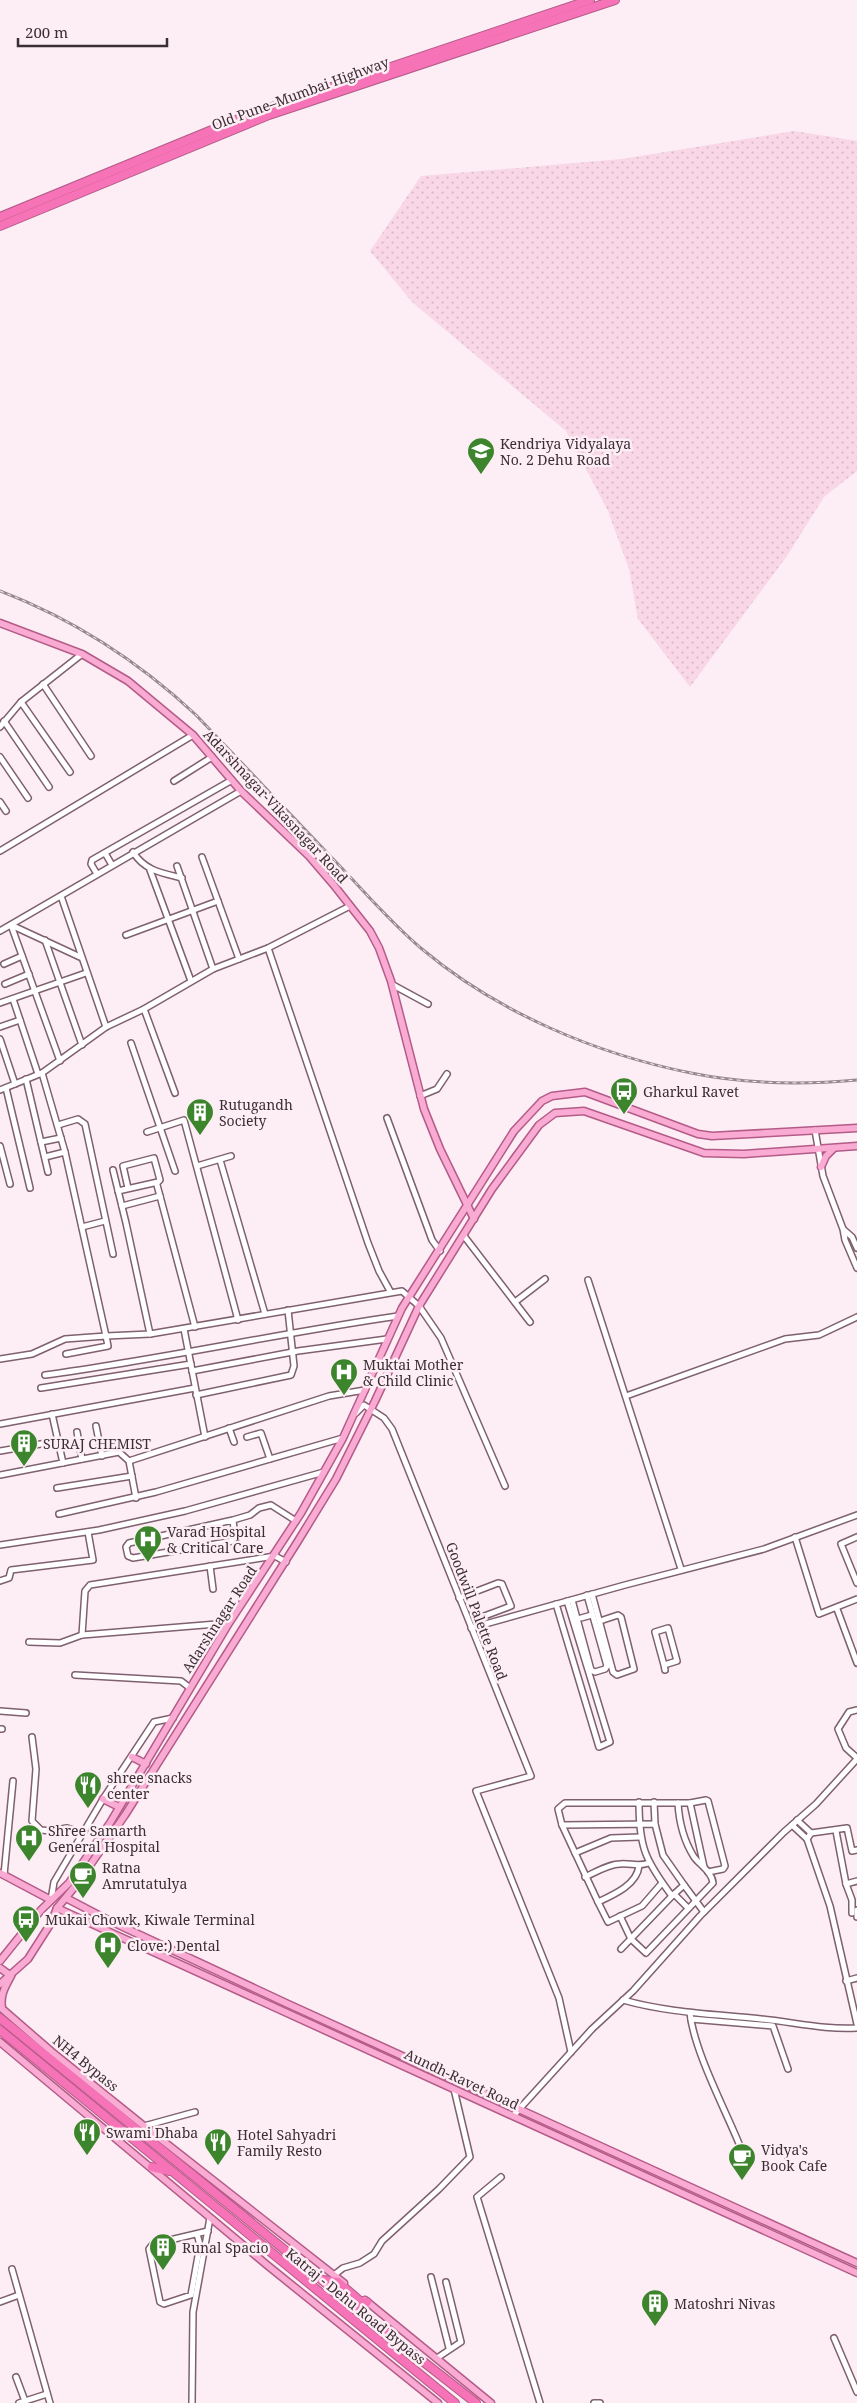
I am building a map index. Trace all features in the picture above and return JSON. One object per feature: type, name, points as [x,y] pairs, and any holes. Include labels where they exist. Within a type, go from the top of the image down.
[{"type":"highway","name":"Old Pune–Mumbai Highway","points":[[0,217],[276,105],[590,0]]},
{"type":"highway","name":"Old Pune–Mumbai Highway","points":[[0,226],[269,115],[428,60],[615,0]]},
{"type":"highway","points":[[0,2018],[106,2110]]},
{"type":"highway","points":[[0,2030],[106,2110]]},
{"type":"highway","name":"Katraj - Dehu Road Bypass","points":[[106,2110],[158,2140],[169,2154],[476,2403]]},
{"type":"highway","name":"Katraj - Dehu Road Bypass","points":[[106,2110],[171,2172],[455,2403]]},
{"type":"highway","points":[[152,2167],[171,2172]]},
{"type":"highway","points":[[321,2279],[338,2282],[360,2301],[367,2302]]},
{"type":"main road","name":"Adarshnagar-Vikasnagar Road","points":[[0,623],[82,654],[128,681],[193,735],[241,791],[309,856],[370,931],[379,948],[393,985],[420,1096],[440,1149],[474,1219]]},
{"type":"main road","points":[[466,1204],[514,1131],[538,1105],[552,1096],[585,1092],[691,1132],[712,1136],[857,1128]]},
{"type":"main road","name":"Adarshnagar Road","points":[[58,1908],[125,1815],[286,1562],[336,1479],[376,1401],[419,1306],[503,1172],[540,1125],[555,1113],[568,1110],[584,1111],[704,1153],[744,1154],[857,1146]]},
{"type":"main road","points":[[821,1167],[826,1156],[833,1149]]},
{"type":"main road","name":"Adarshnagar Road","points":[[0,1961],[18,1936],[69,1883],[146,1764],[229,1624],[275,1556],[343,1438],[398,1316],[440,1251],[466,1204]]},
{"type":"main road","points":[[132,1757],[146,1764]]},
{"type":"main road","points":[[103,1799],[119,1807]]},
{"type":"main road","points":[[2,1874],[51,1900]]},
{"type":"main road","name":"Aundh-Ravet Road","points":[[66,1898],[108,1920],[857,2263]]},
{"type":"main road","points":[[0,1984],[28,1959],[51,1923],[58,1908]]},
{"type":"main road","name":"Aundh-Ravet Road","points":[[58,1908],[857,2273]]},
{"type":"main road","points":[[0,1968],[11,1976]]},
{"type":"main road","points":[[1,2008],[3,1990],[11,1976]]},
{"type":"main road","name":"NH4 Bypass","points":[[1,2008],[144,2126],[158,2140],[334,2275],[491,2403]]},
{"type":"main road","points":[[0,2042],[152,2167],[210,2218],[438,2403]]},
{"type":"street","points":[[0,727],[20,702],[82,654]]},
{"type":"street","points":[[42,684],[91,756]]},
{"type":"street","points":[[20,702],[70,772]]},
{"type":"street","points":[[4,721],[49,786]]},
{"type":"street","points":[[0,851],[193,735]]},
{"type":"street","points":[[0,757],[28,798]]},
{"type":"street","points":[[174,781],[212,757]]},
{"type":"street","points":[[97,874],[92,862],[232,780]]},
{"type":"street","points":[[0,931],[133,852],[241,791]]},
{"type":"street","points":[[0,802],[6,811]]},
{"type":"street","points":[[133,852],[141,863],[150,870],[182,878]]},
{"type":"street","points":[[105,853],[112,865]]},
{"type":"street","points":[[202,857],[239,959]]},
{"type":"street","points":[[177,866],[194,910],[213,969]]},
{"type":"street","points":[[150,870],[191,981]]},
{"type":"street","points":[[61,896],[80,957],[106,1027]]},
{"type":"street","points":[[126,935],[218,901]]},
{"type":"street","points":[[0,1090],[40,1073],[60,1061],[106,1027],[144,1009],[213,969],[268,948],[350,906]]},
{"type":"street","points":[[11,925],[80,957]]},
{"type":"street","points":[[11,925],[60,1061]]},
{"type":"street","points":[[44,940],[82,1044]]},
{"type":"street","points":[[268,948],[368,1244],[390,1291]]},
{"type":"street","points":[[4,964],[22,956]]},
{"type":"street","points":[[0,1003],[86,973]]},
{"type":"street","points":[[5,984],[29,974]]},
{"type":"street","points":[[393,985],[428,1004]]},
{"type":"street","points":[[13,999],[58,1125],[108,1346],[66,1354]]},
{"type":"street","points":[[144,1009],[175,1093]]},
{"type":"street","points":[[0,1027],[20,1020]]},
{"type":"street","points":[[0,1039],[15,1084]]},
{"type":"street","points":[[131,1043],[175,1171]]},
{"type":"street","points":[[420,1096],[437,1089],[447,1074]]},
{"type":"street","points":[[26,1079],[48,1172]]},
{"type":"street","points":[[6,1088],[30,1188]]},
{"type":"street","points":[[387,1118],[432,1240],[440,1251]]},
{"type":"street","points":[[58,1125],[78,1119],[85,1124],[113,1254]]},
{"type":"street","points":[[147,1132],[184,1120],[238,1320]]},
{"type":"street","points":[[815,1130],[821,1167],[844,1230],[844,1240],[857,1268]]},
{"type":"street","points":[[41,1142],[61,1138]]},
{"type":"street","points":[[0,1146],[10,1184]]},
{"type":"street","points":[[45,1157],[65,1152]]},
{"type":"street","points":[[197,1166],[231,1156]]},
{"type":"street","points":[[118,1190],[128,1188],[160,1180],[154,1158],[123,1166],[128,1188]]},
{"type":"street","points":[[220,1160],[265,1314]]},
{"type":"street","points":[[112,1170],[122,1206],[150,1334]]},
{"type":"street","points":[[157,1186],[195,1326]]},
{"type":"street","points":[[122,1206],[160,1196]]},
{"type":"street","points":[[82,1227],[105,1221]]},
{"type":"street","points":[[844,1230],[852,1237],[857,1248]]},
{"type":"street","points":[[464,1236],[530,1322]]},
{"type":"street","points":[[515,1302],[545,1279]]},
{"type":"street","points":[[588,1280],[681,1570]]},
{"type":"street","points":[[0,1359],[32,1354],[65,1339],[150,1334],[238,1320],[390,1291],[402,1291],[419,1306],[441,1338],[505,1486]]},
{"type":"street","points":[[196,1395],[288,1377],[294,1370],[288,1310]]},
{"type":"street","points":[[45,1375],[189,1353],[290,1333],[398,1316]]},
{"type":"street","points":[[626,1396],[785,1339],[820,1335],[857,1317]]},
{"type":"street","points":[[184,1329],[205,1437]]},
{"type":"street","points":[[192,1372],[293,1352],[387,1339]]},
{"type":"street","points":[[42,1388],[191,1364]]},
{"type":"street","points":[[0,1424],[195,1388]]},
{"type":"street","points":[[129,1461],[329,1396],[365,1390]]},
{"type":"street","points":[[352,1417],[364,1405],[371,1409]]},
{"type":"street","name":"Goodwill Palette Road","points":[[371,1409],[384,1418],[392,1429],[531,1776],[476,1791],[559,1998],[571,2052]]},
{"type":"street","points":[[52,1414],[62,1463]]},
{"type":"street","points":[[96,1426],[102,1456]]},
{"type":"street","points":[[229,1428],[234,1442]]},
{"type":"street","points":[[76,1432],[82,1460]]},
{"type":"street","points":[[247,1437],[261,1433],[270,1459]]},
{"type":"street","points":[[59,1514],[136,1498],[343,1438]]},
{"type":"street","points":[[0,1451],[58,1441]]},
{"type":"street","points":[[0,1476],[119,1452],[129,1461],[136,1498]]},
{"type":"street","points":[[0,1546],[88,1532],[185,1511],[324,1472]]},
{"type":"street","points":[[57,1488],[132,1476]]},
{"type":"street","points":[[233,1520],[235,1537],[232,1541],[133,1558],[128,1556],[126,1546],[129,1543],[233,1520],[250,1515],[259,1508],[270,1505],[296,1521]]},
{"type":"street","points":[[471,1628],[681,1570],[729,1559],[795,1538],[857,1515]]},
{"type":"street","points":[[0,1581],[9,1578],[11,1570],[93,1560],[88,1532]]},
{"type":"street","points":[[857,1537],[841,1544],[857,1583]]},
{"type":"street","points":[[795,1538],[819,1614],[837,1609],[857,1600]]},
{"type":"street","points":[[82,1635],[85,1591],[90,1585],[275,1556],[286,1562]]},
{"type":"street","points":[[210,1566],[213,1589]]},
{"type":"street","points":[[459,1598],[498,1583],[502,1584],[511,1606],[480,1618]]},
{"type":"street","points":[[570,1600],[591,1670],[595,1672],[605,1669],[607,1666],[592,1615],[590,1595]]},
{"type":"street","points":[[590,1595],[600,1620],[615,1674],[632,1671],[634,1669],[633,1661],[621,1616],[618,1615],[600,1620]]},
{"type":"street","points":[[556,1604],[599,1747],[610,1742],[571,1614],[570,1600]]},
{"type":"street","points":[[837,1609],[857,1663]]},
{"type":"street","points":[[560,1618],[571,1614]]},
{"type":"street","points":[[581,1618],[592,1615]]},
{"type":"street","points":[[30,1642],[60,1643],[82,1635],[229,1624]]},
{"type":"street","points":[[668,1628],[677,1661],[664,1667],[655,1632],[668,1628]]},
{"type":"street","points":[[75,1675],[181,1681],[190,1688]]},
{"type":"street","points":[[513,2116],[702,1914],[792,1825],[816,1804],[850,1767],[857,1758],[846,1748],[838,1729],[849,1712],[857,1710]]},
{"type":"street","points":[[0,1711],[26,1714]]},
{"type":"street","points":[[51,1900],[54,1882],[82,1833],[154,1722],[173,1718]]},
{"type":"street","points":[[32,1737],[36,1769],[32,1821],[41,1830],[51,1831],[60,1827],[82,1833]]},
{"type":"street","points":[[850,1767],[857,1765]]},
{"type":"street","points":[[2,1874],[13,1781]]},
{"type":"street","points":[[662,1883],[645,1904],[607,1922],[562,1825],[558,1809],[565,1802],[690,1803],[706,1800],[724,1866],[722,1869],[708,1872]]},
{"type":"street","points":[[639,1802],[640,1837],[649,1863],[662,1883],[673,1895],[692,1905],[702,1914]]},
{"type":"street","points":[[654,1802],[655,1824],[663,1855],[684,1885],[692,1905]]},
{"type":"street","points":[[620,1916],[631,1939],[646,1953],[713,1883],[708,1872],[695,1858],[688,1843],[681,1826],[678,1803]]},
{"type":"street","points":[[690,1803],[704,1867]]},
{"type":"street","points":[[798,1820],[811,1834]]},
{"type":"street","points":[[562,1825],[655,1824]]},
{"type":"street","points":[[792,1825],[807,1838],[830,1906],[857,2024]]},
{"type":"street","points":[[807,1838],[811,1834],[847,1828],[852,1851],[857,1850]]},
{"type":"street","points":[[836,1831],[846,1884],[855,1913]]},
{"type":"street","points":[[575,1853],[611,1838],[640,1837]]},
{"type":"street","points":[[585,1877],[614,1865],[639,1866],[649,1863]]},
{"type":"street","points":[[598,1902],[633,1881],[638,1873],[639,1866]]},
{"type":"street","points":[[846,1884],[857,1882]]},
{"type":"street","points":[[621,1949],[684,1885]]},
{"type":"street","points":[[846,1981],[857,1978]]},
{"type":"street","points":[[623,2000],[691,2016],[773,2026],[788,2069]]},
{"type":"street","points":[[691,2016],[857,2028]]},
{"type":"street","points":[[691,2016],[703,2059],[740,2146]]},
{"type":"street","points":[[334,2275],[342,2268],[360,2264],[374,2254],[382,2241],[439,2189],[470,2157],[454,2089]]},
{"type":"street","points":[[144,2126],[195,2112]]},
{"type":"street","points":[[501,2177],[477,2197],[540,2403]]},
{"type":"street","points":[[192,2403],[193,2312],[210,2218]]},
{"type":"street","points":[[197,2234],[200,2245],[191,2295],[164,2304],[160,2302],[149,2249],[150,2246],[208,2231]]},
{"type":"street","points":[[12,2269],[50,2403]]},
{"type":"street","points":[[431,2277],[449,2348]]},
{"type":"street","points":[[437,2358],[449,2348],[461,2342],[446,2282]]},
{"type":"street","points":[[0,2302],[19,2295]]},
{"type":"street","points":[[834,2338],[857,2392]]},
{"type":"street","points":[[16,2377],[25,2401]]},
{"type":"street","points":[[19,2403],[47,2394]]},
{"type":"street","points":[[594,2403],[600,2403]]},
{"type":"shaded area","points":[[794,131],[857,141],[857,471],[824,497],[787,556],[690,687],[638,619],[629,569],[608,511],[566,431],[412,302],[370,251],[421,176],[622,159]]},
{"type":"railway","points":[[0,591],[27,602],[79,629],[152,677],[196,715],[399,929],[451,972],[515,1011],[549,1028],[584,1042],[655,1065],[691,1073],[711,1077],[795,1083],[857,1080]]},
{"type":"place","name":"Kendriya Vidyalaya No. 2 Dehu Road","points":[[481,475]]},
{"type":"place","name":"Gharkul Ravet","points":[[624,1115]]},
{"type":"place","name":"Rutugandh Society","points":[[200,1136]]},
{"type":"place","name":"Muktai Mother & Child Clinic","points":[[344,1396]]},
{"type":"place","name":"SURAJ CHEMIST","points":[[24,1467]]},
{"type":"place","name":"Varad Hospital & Critical Care","points":[[148,1563]]},
{"type":"place","name":"shree snacks center","points":[[88,1809]]},
{"type":"place","name":"Shree Samarth General Hospital","points":[[29,1862]]},
{"type":"place","name":"Ratna Amrutatulya","points":[[83,1899]]},
{"type":"place","name":"Mukai Chowk, Kiwale Terminal","points":[[26,1943]]},
{"type":"place","name":"Clove:) Dental","points":[[108,1969]]},
{"type":"place","name":"Swami Dhaba","points":[[87,2156]]},
{"type":"place","name":"Hotel Sahyadri Family Resto","points":[[218,2166]]},
{"type":"place","name":"Vidya's Book Cafe","points":[[742,2181]]},
{"type":"place","name":"Runal Spacio","points":[[163,2271]]},
{"type":"place","name":"Matoshri Nivas","points":[[655,2327]]}]
